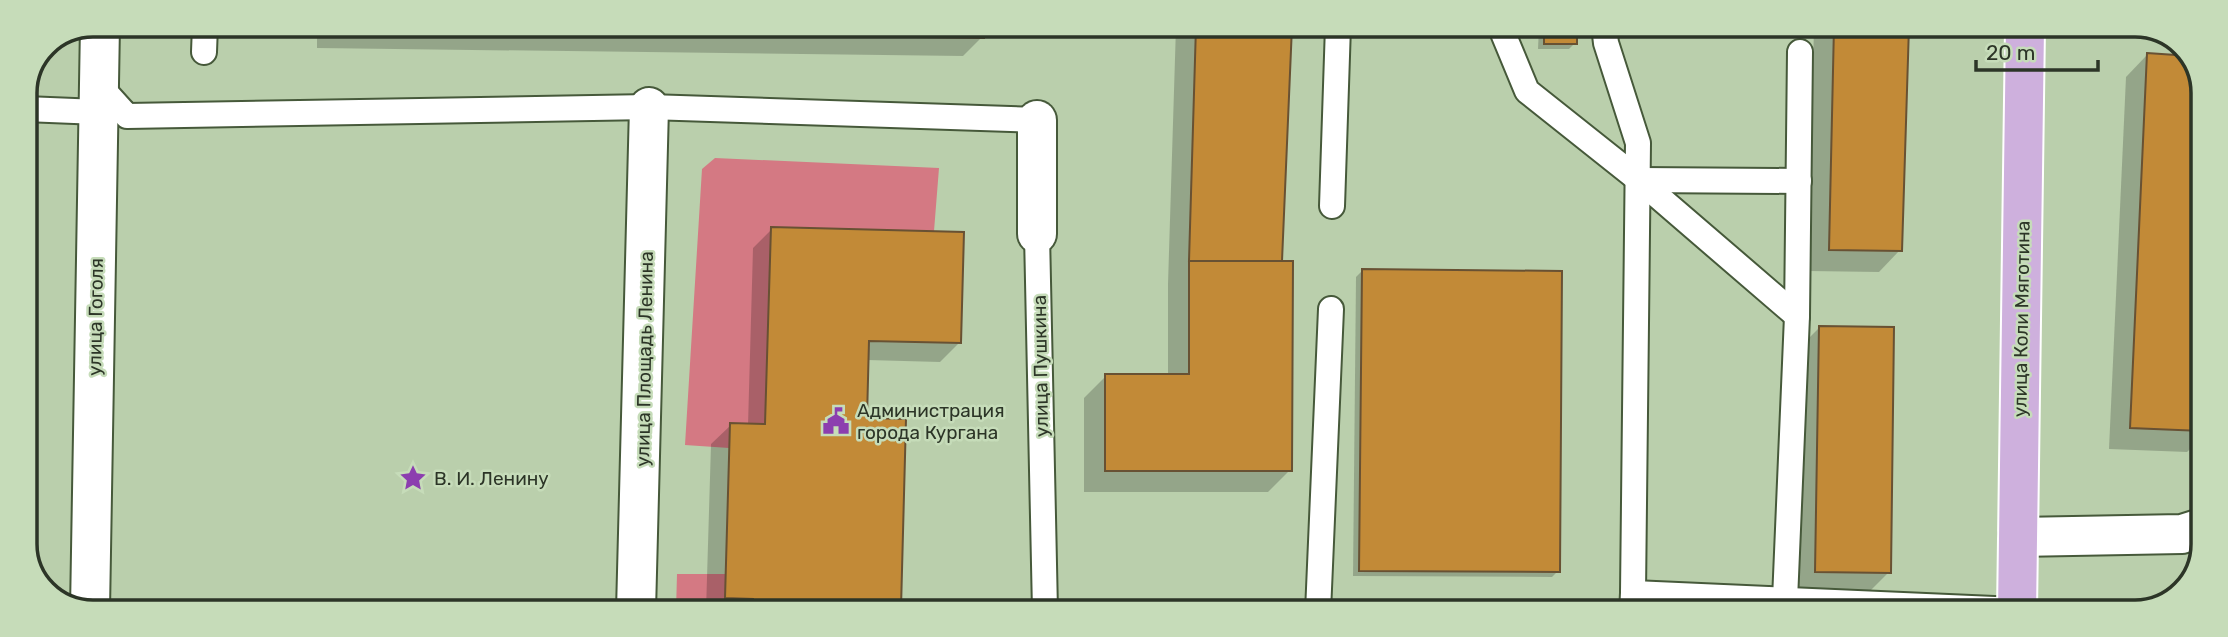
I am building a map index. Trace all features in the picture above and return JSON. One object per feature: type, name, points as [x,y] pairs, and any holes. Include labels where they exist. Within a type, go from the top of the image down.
[{"type":"main road","name":"улица Коли Мяготина","points":[[2017,600],[2025,37]]},
{"type":"street","name":"улица Гоголя","points":[[90,600],[100,37]]},
{"type":"street","name":"улица Площадь Ленина","points":[[636,600],[649,107]]},
{"type":"street","name":"улица Пушкина","points":[[1037,120],[1037,234]]},
{"type":"street","points":[[2018,537],[2182,534],[2191,531]]},
{"type":"lane","points":[[204,52],[205,37]]},
{"type":"lane","points":[[1332,206],[1338,37]]},
{"type":"lane","points":[[1505,37],[1527,91],[1639,180],[1797,316]]},
{"type":"lane","points":[[1605,37],[1638,143],[1632,600]]},
{"type":"lane","points":[[1786,600],[1797,316],[1800,52]]},
{"type":"lane","points":[[37,107],[99,99],[127,116],[649,107],[1037,120]]},
{"type":"lane","points":[[1639,180],[1799,181]]},
{"type":"lane","name":"улица Пушкина","points":[[1037,234],[1045,600]]},
{"type":"lane","points":[[1319,600],[1331,309]]},
{"type":"shaded area","points":[[715,158],[939,168],[934,231],[765,424],[730,423],[729,448],[685,445],[702,169]]},
{"type":"shaded area","points":[[677,574],[725,574],[725,598],[753,599],[753,600],[676,600]]},
{"type":"building","points":[[917,37],[984,37],[984,38]]},
{"type":"building","points":[[1196,37],[1292,37],[1282,261],[1189,261]]},
{"type":"building","points":[[1544,37],[1577,37],[1577,44],[1544,44]]},
{"type":"building","points":[[1834,37],[1909,37],[1902,251],[1829,250]]},
{"type":"building","points":[[2147,53],[2176,55],[2187,72],[2191,89],[2191,431],[2130,428]]},
{"type":"building","name":"Администрация города Кургана","points":[[771,227],[964,232],[961,343],[869,341],[867,418],[906,419],[901,600],[725,598],[730,423],[765,424]]},
{"type":"building","points":[[1189,261],[1293,261],[1292,471],[1105,471],[1105,374],[1189,374]]},
{"type":"building","points":[[1362,269],[1562,271],[1560,572],[1359,571]]},
{"type":"building","points":[[1819,326],[1894,327],[1891,573],[1815,572]]},
{"type":"place","name":"Администрация города Кургана","points":[[836,421]]},
{"type":"place","name":"В. И. Ленину","points":[[413,478]]}]
